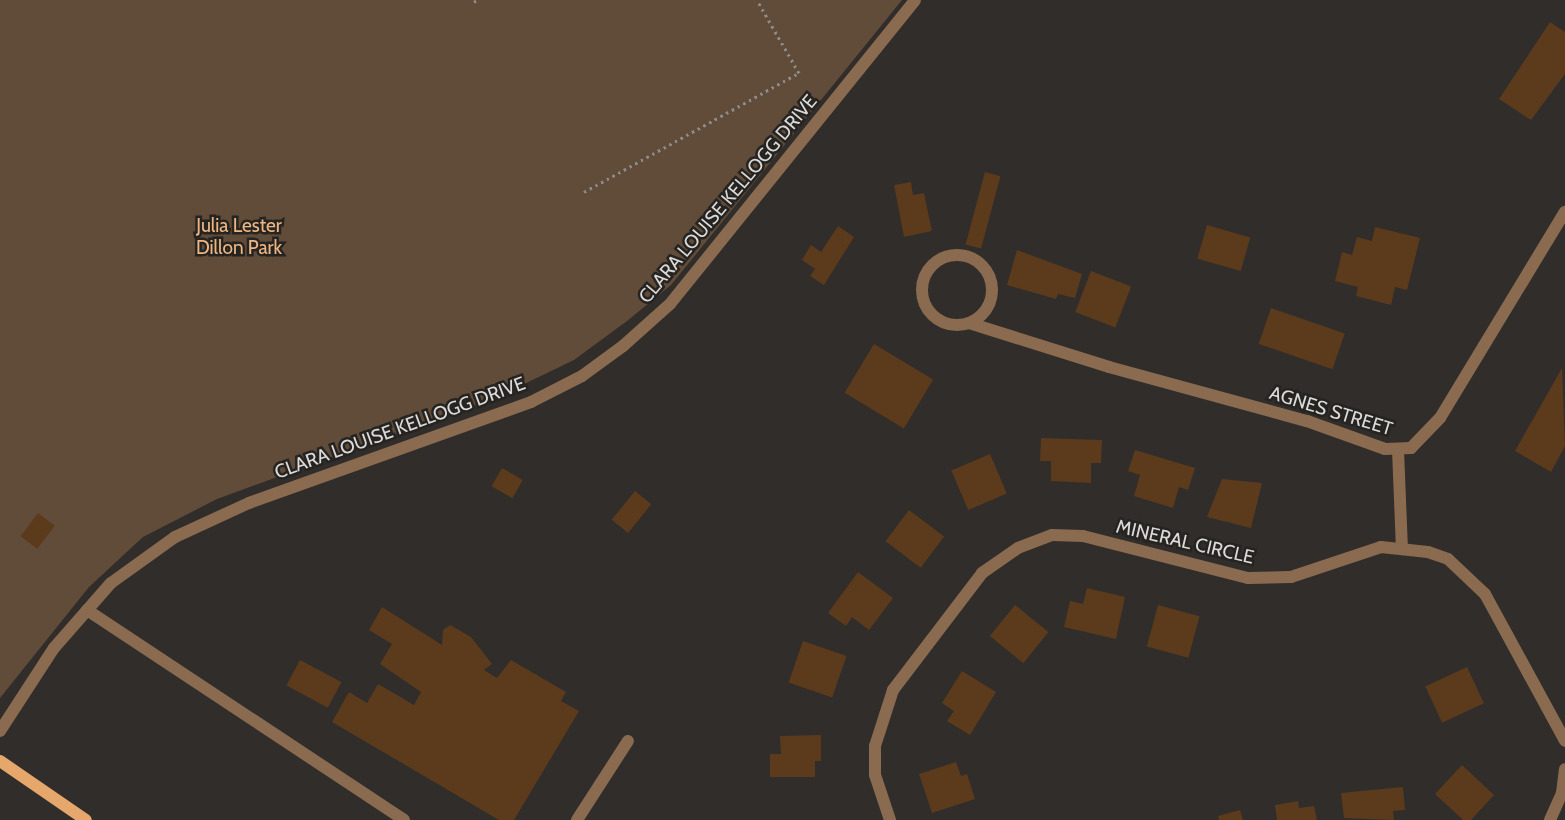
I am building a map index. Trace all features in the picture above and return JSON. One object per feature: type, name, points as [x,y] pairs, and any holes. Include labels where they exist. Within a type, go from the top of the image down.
[{"type":"main road","points":[[0,761],[86,820]]},
{"type":"street","name":"CLARA LOUISE KELLOGG DRIVE","points":[[0,731],[54,648],[110,584],[175,537],[249,503],[531,402],[582,376],[623,346],[670,304],[915,0]]},
{"type":"street","name":"AGNES STREET","points":[[969,323],[987,307],[990,277],[967,256],[940,259],[926,273],[923,299],[939,320],[969,323],[1398,450],[1411,448],[1440,418],[1565,212]]},
{"type":"street","points":[[1398,450],[1402,548]]},
{"type":"street","name":"MINERAL CIRCLE","points":[[890,820],[875,775],[875,746],[893,690],[982,573],[1018,548],[1052,535],[1083,536],[1248,578],[1290,577],[1359,552],[1402,548],[1448,559],[1475,582],[1525,662],[1565,741]]},
{"type":"street","points":[[87,610],[404,820]]},
{"type":"street","points":[[577,820],[628,741]]},
{"type":"street","points":[[1550,820],[1562,793],[1565,769]]},
{"type":"path","points":[[584,192],[799,73],[758,0]]},
{"type":"green space","name":"Julia Lester Dillon Park","points":[[0,0],[902,0],[671,285],[627,321],[574,360],[499,396],[217,499],[143,537],[89,587],[0,698]]},
{"type":"building","points":[[1550,22],[1565,32],[1565,74],[1531,120],[1499,99]]},
{"type":"building","points":[[985,172],[1000,176],[981,249],[966,244]]},
{"type":"building","points":[[911,182],[913,195],[924,193],[932,231],[904,237],[894,185]]},
{"type":"building","points":[[1207,225],[1250,237],[1241,271],[1197,259]]},
{"type":"building","points":[[838,226],[854,237],[824,285],[810,276],[815,269],[802,260],[811,245],[821,252]]},
{"type":"building","points":[[1375,227],[1420,238],[1407,290],[1395,287],[1391,305],[1356,296],[1358,287],[1335,281],[1342,252],[1352,255],[1357,237],[1372,241]]},
{"type":"building","points":[[1017,250],[1082,274],[1075,298],[1058,294],[1056,299],[1007,285]]},
{"type":"building","points":[[1091,271],[1131,286],[1115,327],[1075,312]]},
{"type":"building","points":[[1271,308],[1345,333],[1332,369],[1259,344]]},
{"type":"building","points":[[874,344],[933,380],[904,428],[845,393]]},
{"type":"building","points":[[1562,368],[1565,446],[1551,472],[1515,451]]},
{"type":"building","points":[[1041,438],[1102,440],[1101,463],[1091,463],[1091,483],[1051,481],[1051,461],[1040,461]]},
{"type":"building","points":[[1135,450],[1195,468],[1188,490],[1179,487],[1173,508],[1134,496],[1140,475],[1128,471]]},
{"type":"building","points":[[990,454],[1007,494],[968,510],[951,470]]},
{"type":"building","points":[[502,468],[523,480],[512,498],[492,486]]},
{"type":"building","points":[[1222,479],[1262,483],[1251,528],[1207,517]]},
{"type":"building","points":[[635,491],[651,504],[628,533],[612,520]]},
{"type":"building","points":[[909,510],[944,536],[921,568],[886,541]]},
{"type":"building","points":[[38,513],[55,526],[37,549],[21,536]]},
{"type":"building","points":[[858,572],[893,598],[869,630],[852,617],[846,626],[828,613]]},
{"type":"building","points":[[1087,588],[1125,597],[1116,639],[1064,627],[1070,601],[1083,604]]},
{"type":"building","points":[[1015,605],[1048,632],[1023,663],[990,636]]},
{"type":"building","points":[[1158,605],[1200,616],[1188,658],[1147,647]]},
{"type":"building","points":[[382,607],[442,645],[443,630],[450,625],[471,637],[492,664],[484,670],[497,678],[511,660],[566,692],[561,701],[579,711],[514,820],[499,820],[332,722],[349,692],[367,703],[378,684],[414,705],[421,692],[380,664],[392,644],[369,630]]},
{"type":"building","points":[[803,641],[846,656],[832,698],[789,683]]},
{"type":"building","points":[[300,660],[341,682],[328,708],[286,686]]},
{"type":"building","points":[[1467,667],[1484,703],[1442,723],[1425,686]]},
{"type":"building","points":[[962,671],[996,692],[970,735],[947,721],[954,711],[942,703]]},
{"type":"building","points":[[821,735],[821,761],[815,761],[815,777],[770,777],[770,754],[781,754],[780,736]]},
{"type":"building","points":[[956,762],[961,776],[967,774],[975,799],[932,813],[919,774]]},
{"type":"building","points":[[1462,765],[1494,795],[1471,820],[1463,820],[1435,794]]},
{"type":"building","points":[[1403,787],[1405,810],[1393,811],[1394,820],[1344,818],[1341,793]]},
{"type":"building","points":[[1298,801],[1299,808],[1314,806],[1317,820],[1277,820],[1275,805]]},
{"type":"building","points":[[1240,810],[1243,820],[1219,820],[1218,816]]}]
